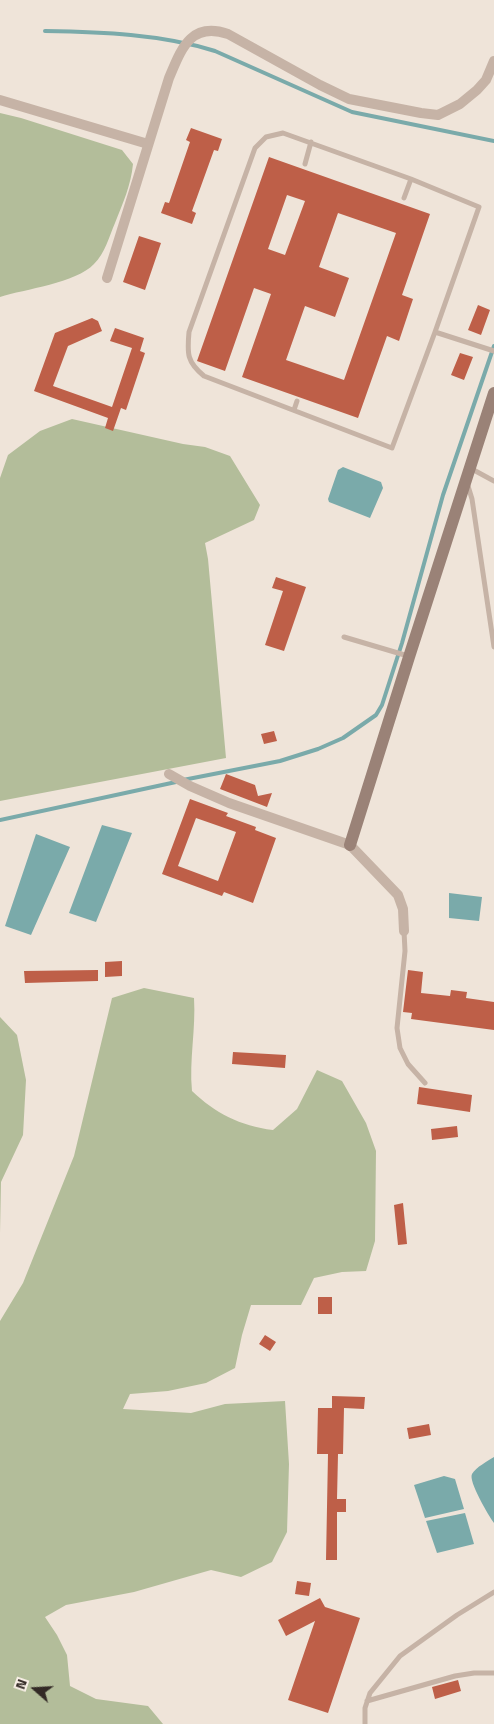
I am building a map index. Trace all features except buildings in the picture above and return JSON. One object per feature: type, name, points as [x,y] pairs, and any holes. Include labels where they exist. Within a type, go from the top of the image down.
[{"type":"street","points":[[107,278],[169,78],[179,54],[197,33],[216,30],[237,38],[320,85],[349,99],[438,115],[460,104],[481,85],[486,80],[494,61]]},
{"type":"street","points":[[0,100],[148,144]]},
{"type":"street","points":[[350,845],[406,656],[494,393]]},
{"type":"street","points":[[169,774],[190,786],[229,803],[350,845],[398,895],[403,909],[404,931]]},
{"type":"lane","points":[[283,133],[411,179],[479,207],[392,448],[204,376],[192,366],[188,348],[189,332],[255,148],[266,137],[283,133]]},
{"type":"lane","points":[[304,164],[311,142]]},
{"type":"lane","points":[[404,198],[411,179]]},
{"type":"lane","points":[[435,332],[494,351]]},
{"type":"lane","points":[[294,410],[297,401]]},
{"type":"lane","points":[[470,467],[494,481]]},
{"type":"lane","points":[[466,480],[472,499],[494,647]]},
{"type":"lane","points":[[344,637],[406,656]]},
{"type":"lane","points":[[404,931],[397,1028],[400,1048],[408,1064],[425,1083]]},
{"type":"lane","points":[[365,1724],[365,1708],[370,1693],[400,1656],[457,1615],[494,1592]]},
{"type":"lane","points":[[368,1701],[455,1676],[474,1673],[494,1673]]},
{"type":"green space","points":[[0,113],[122,150],[133,164],[129,187],[121,208],[104,250],[94,264],[86,271],[63,281],[0,297]]},
{"type":"green space","points":[[72,419],[183,444],[205,447],[230,456],[260,505],[254,520],[205,543],[226,758],[0,801],[0,478],[8,455],[40,431]]},
{"type":"green space","points":[[144,988],[194,998],[192,1091],[219,1112],[239,1122],[273,1130],[297,1109],[317,1070],[342,1081],[366,1123],[376,1151],[375,1241],[366,1271],[342,1272],[314,1278],[301,1305],[251,1305],[235,1368],[206,1383],[168,1391],[130,1394],[123,1409],[191,1413],[225,1404],[285,1401],[289,1464],[287,1532],[272,1562],[241,1577],[211,1570],[134,1592],[66,1605],[45,1617],[67,1655],[70,1686],[96,1699],[148,1706],[163,1724],[0,1724],[0,1321],[23,1283],[74,1156],[112,998]]},
{"type":"green space","points":[[0,1017],[17,1035],[26,1080],[23,1135],[1,1182],[0,1233]]},
{"type":"water","points":[[343,467],[381,482],[383,488],[370,518],[329,502],[328,499],[338,470]]},
{"type":"water","points":[[102,825],[132,833],[96,922],[69,913]]},
{"type":"water","points":[[36,834],[70,847],[31,935],[5,926]]},
{"type":"water","points":[[449,893],[482,897],[479,921],[449,918]]},
{"type":"water","points":[[494,1457],[494,1523],[473,1484],[472,1474],[482,1464]]},
{"type":"water","points":[[444,1476],[455,1479],[464,1509],[425,1518],[414,1485]]},
{"type":"water","points":[[465,1513],[474,1544],[437,1553],[426,1521]]},
{"type":"waterway","points":[[45,31],[131,35],[194,45],[215,51],[352,112],[494,141]]},
{"type":"waterway","points":[[183,780],[280,761],[318,749],[343,738],[376,715],[382,705],[402,643],[443,495],[494,346]]},
{"type":"waterway","points":[[0,820],[176,782]]}]
